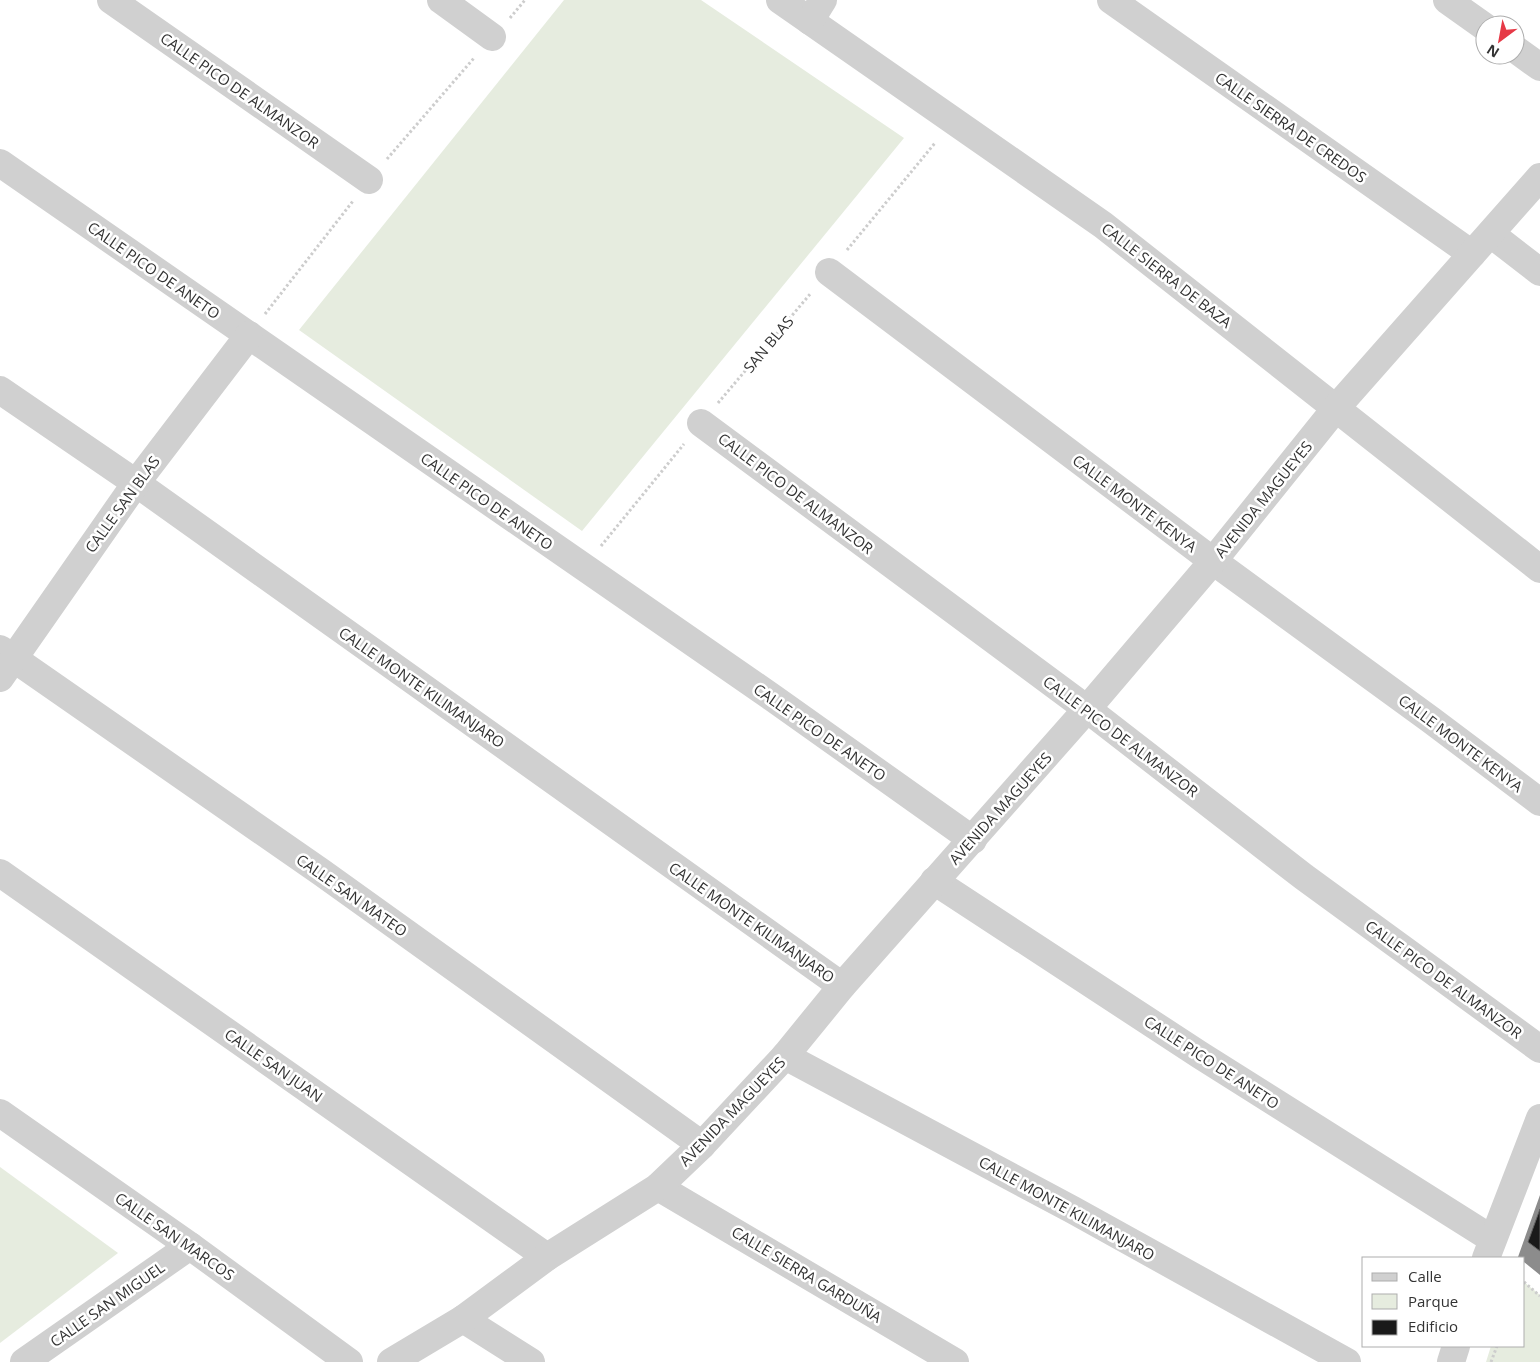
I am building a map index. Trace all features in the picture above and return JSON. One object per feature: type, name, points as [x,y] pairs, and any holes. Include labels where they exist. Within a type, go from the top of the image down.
[{"type":"street","name":"CALLE PICO DE ALMANZOR","points":[[110,0],[369,180]]},
{"type":"street","points":[[441,0],[492,37]]},
{"type":"street","name":"CALLE SIERRA DE BAZA","points":[[780,0],[817,11],[954,120],[1103,225],[1540,569]]},
{"type":"street","name":"CALLE SIERRA DE CREDOS","points":[[1111,0],[1472,254]]},
{"type":"street","points":[[1447,0],[1475,20]]},
{"type":"street","points":[[1525,56],[1540,67]]},
{"type":"street","name":"CALLE PICO DE ANETO","points":[[0,163],[773,698],[973,840]]},
{"type":"street","name":"AVENIDA MAGUEYES","points":[[391,1362],[463,1319],[547,1257],[658,1187],[702,1145],[785,1056],[842,986],[1087,709],[1213,561],[1336,408],[1540,177]]},
{"type":"street","points":[[1491,234],[1540,272]]},
{"type":"street","name":"CALLE MONTE KENYA","points":[[829,272],[1213,561],[1540,802]]},
{"type":"street","name":"CALLE SAN BLAS","points":[[4,662],[136,483],[249,335]]},
{"type":"street","name":"CALLE MONTE KILIMANJARO","points":[[0,390],[136,483],[842,986]]},
{"type":"street","name":"CALLE PICO DE ALMANZOR","points":[[701,423],[1087,709],[1304,877],[1540,1049]]},
{"type":"street","name":"CALLE SAN MATEO","points":[[4,662],[321,872],[702,1145]]},
{"type":"street","name":"CALLE SAN JUAN","points":[[0,873],[547,1257]]},
{"type":"street","name":"CALLE PICO DE ANETO","points":[[934,881],[1209,1060],[1489,1249]]},
{"type":"street","name":"CALLE MONTE KILIMANJARO","points":[[785,1056],[1073,1210],[1347,1362]]},
{"type":"street","name":"CALLE SAN MARCOS","points":[[0,1113],[190,1246],[349,1362]]},
{"type":"street","points":[[1489,1249],[1540,1118]]},
{"type":"street","name":"CALLE SIERRA GARDUÑA","points":[[658,1187],[955,1362]]},
{"type":"street","name":"CALLE SAN MIGUEL","points":[[24,1362],[190,1246]]},
{"type":"street","points":[[463,1319],[531,1362]]},
{"type":"street","points":[[1451,1362],[1456,1347]]},
{"type":"path","name":"SAN BLAS","points":[[583,568],[701,423],[954,120]]},
{"type":"path","points":[[1525,1283],[1540,1296]]},
{"type":"path","points":[[1491,1362],[1497,1347]]},
{"type":"green space","points":[[564,0],[701,0],[904,138],[582,531],[299,330]]},
{"type":"green space","points":[[0,1167],[118,1253],[0,1343]]},
{"type":"green space","points":[[1525,1283],[1540,1295],[1540,1362],[1486,1362],[1491,1347],[1525,1347]]},
{"type":"building","points":[[1540,1209],[1540,1251],[1528,1242]]}]
